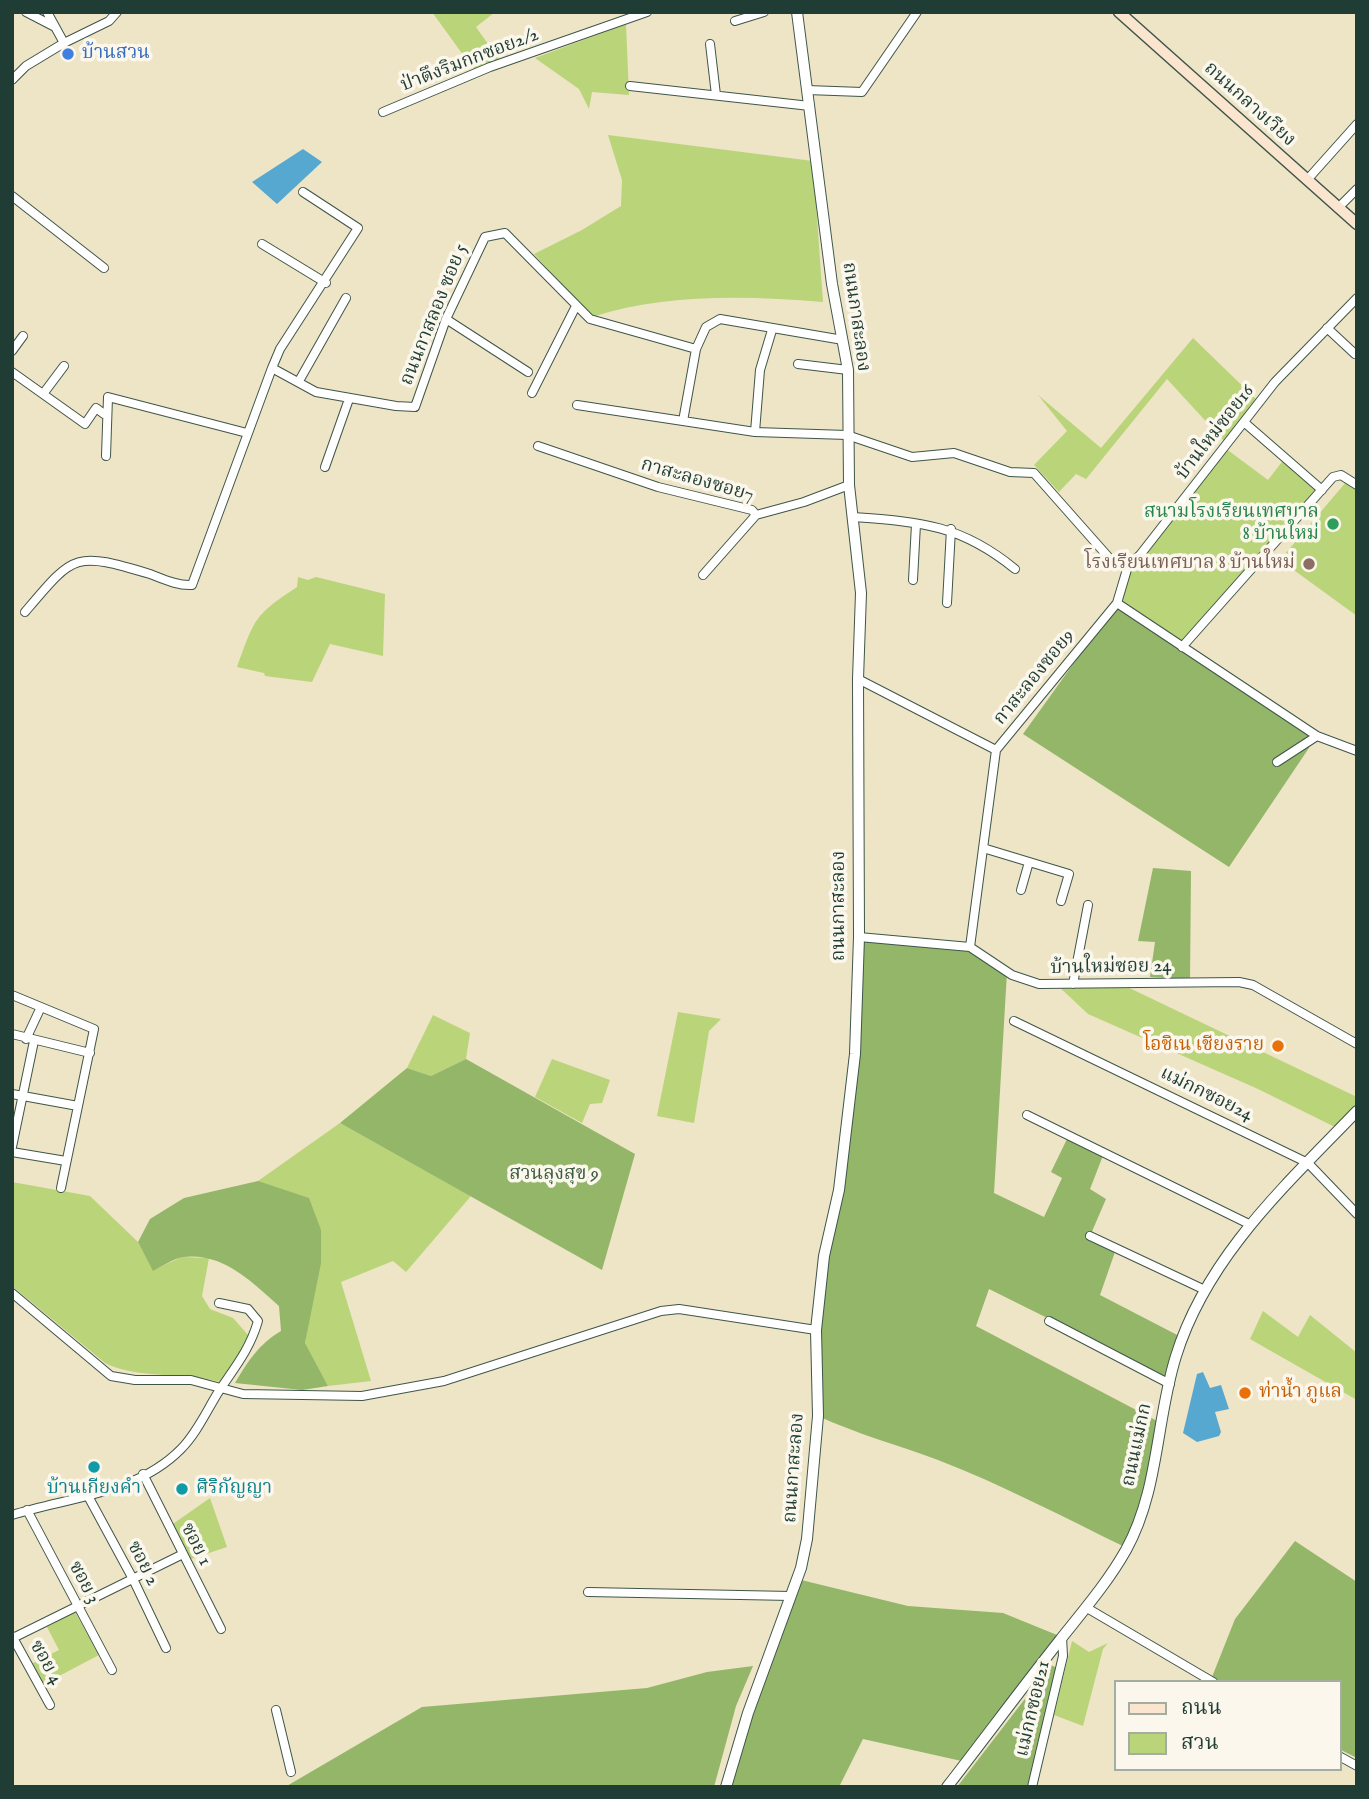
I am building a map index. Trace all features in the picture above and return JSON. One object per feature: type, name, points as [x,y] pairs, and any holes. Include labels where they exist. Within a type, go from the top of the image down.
[{"type":"main road","name":"ถนนกลางเวียง","points":[[1119,12],[1357,224]]},
{"type":"street","points":[[26,12],[56,27]]},
{"type":"street","points":[[47,12],[64,43]]},
{"type":"street","points":[[12,80],[64,43],[109,20],[117,12]]},
{"type":"street","name":"ป่าตึงริมกกซอย2/2","points":[[383,112],[490,67],[647,12]]},
{"type":"street","points":[[735,21],[764,12]]},
{"type":"street","name":"ถนนกาสะลอง","points":[[726,1787],[748,1713],[802,1568],[813,1492],[818,1416],[816,1330],[824,1256],[839,1190],[855,1054],[859,937],[858,679],[861,593],[849,485],[848,370],[832,284],[797,12]]},
{"type":"street","points":[[807,90],[862,92],[917,12]]},
{"type":"street","points":[[710,44],[716,95]]},
{"type":"street","points":[[12,66],[21,72]]},
{"type":"street","points":[[630,86],[810,106]]},
{"type":"street","points":[[1307,180],[1357,124]]},
{"type":"street","points":[[1338,208],[1357,189]]},
{"type":"street","points":[[25,612],[60,570],[78,561],[117,564],[192,585],[280,349],[326,283],[358,228],[303,192]]},
{"type":"street","points":[[12,196],[104,268]]},
{"type":"street","name":"ถนนกาสลอง ซอย 5","points":[[272,369],[316,392],[415,407],[446,319],[485,237],[506,233],[590,319],[696,349]]},
{"type":"street","points":[[262,244],[326,283]]},
{"type":"street","points":[[299,381],[346,298]]},
{"type":"street","name":"บ้านใหม่ซอย16","points":[[1128,566],[1245,423],[1275,382],[1357,298]]},
{"type":"street","points":[[532,394],[576,306]]},
{"type":"street","points":[[446,319],[528,372]]},
{"type":"street","points":[[683,421],[696,349],[706,327],[720,319],[844,341]]},
{"type":"street","points":[[1327,328],[1355,354]]},
{"type":"street","points":[[755,432],[760,370],[772,330]]},
{"type":"street","points":[[12,351],[23,336]]},
{"type":"street","points":[[798,364],[848,370]]},
{"type":"street","points":[[43,394],[64,366]]},
{"type":"street","points":[[12,372],[85,424],[96,408],[104,414]]},
{"type":"street","points":[[106,456],[108,397],[247,433]]},
{"type":"street","points":[[325,467],[349,399]]},
{"type":"street","points":[[576,405],[755,432],[847,435],[912,457],[954,453],[1010,472],[1034,472],[1111,560],[1128,566],[1117,603],[1317,736],[1356,750]]},
{"type":"street","points":[[1245,423],[1322,490]]},
{"type":"street","name":"กาสะลองซอย7","points":[[538,446],[658,487],[752,510],[756,515],[804,502],[849,485]]},
{"type":"street","points":[[1182,647],[1333,477],[1341,475],[1357,485]]},
{"type":"street","points":[[703,575],[756,515]]},
{"type":"street","points":[[852,517],[951,529],[975,540],[1015,569]]},
{"type":"street","points":[[913,580],[916,524]]},
{"type":"street","points":[[947,603],[951,529]]},
{"type":"street","name":"กาสะลองซอย9","points":[[858,679],[996,750],[1117,603]]},
{"type":"street","points":[[1277,762],[1317,736]]},
{"type":"street","points":[[970,947],[996,750]]},
{"type":"street","points":[[983,848],[1069,874],[1061,901]]},
{"type":"street","points":[[1021,890],[1029,862]]},
{"type":"street","points":[[1073,984],[1088,905]]},
{"type":"street","name":"บ้านใหม่ซอย 24","points":[[859,937],[970,947],[1025,981],[1039,984],[1238,982],[1252,985],[1357,1044]]},
{"type":"street","points":[[12,995],[94,1029],[61,1188]]},
{"type":"street","points":[[41,1007],[30,1040],[24,1096],[12,1150],[66,1161]]},
{"type":"street","name":"แม่กกซอย24","points":[[1014,1021],[1308,1163]]},
{"type":"street","points":[[12,1034],[90,1053]]},
{"type":"street","points":[[12,1094],[78,1106]]},
{"type":"street","name":"ถนนแม่กก","points":[[947,1787],[1087,1608],[1127,1548],[1140,1517],[1157,1455],[1176,1356],[1194,1307],[1224,1257],[1357,1111]]},
{"type":"street","points":[[1027,1115],[1251,1225]]},
{"type":"street","points":[[1308,1163],[1357,1214]]},
{"type":"street","points":[[1090,1236],[1205,1290]]},
{"type":"street","points":[[12,1293],[111,1376],[135,1380],[191,1380],[243,1394],[362,1396],[444,1381],[661,1311],[679,1309],[816,1330]]},
{"type":"street","points":[[12,1515],[126,1484],[166,1463],[183,1447],[221,1388],[239,1367],[258,1321],[248,1309],[219,1303]]},
{"type":"street","points":[[1049,1321],[1170,1384]]},
{"type":"street","name":"ซอย 1","points":[[143,1474],[181,1555],[221,1629]]},
{"type":"street","name":"ซอย 2","points":[[88,1496],[133,1579],[166,1648]]},
{"type":"street","name":"ซอย 3","points":[[27,1510],[112,1670]]},
{"type":"street","points":[[13,1637],[181,1555]]},
{"type":"street","points":[[588,1592],[791,1596]]},
{"type":"street","points":[[1087,1608],[1210,1680]]},
{"type":"street","name":"ซอย 4","points":[[13,1637],[50,1705]]},
{"type":"street","name":"แม่กกซอย21","points":[[1032,1787],[1063,1656],[1062,1637]]},
{"type":"street","points":[[276,1710],[291,1772]]},
{"type":"street","points":[[1341,1757],[1357,1766]]},
{"type":"green space","points":[[432,12],[495,12],[476,27],[500,61],[474,70]]},
{"type":"green space","points":[[626,24],[629,95],[592,92],[589,109],[579,89],[535,58]]},
{"type":"green space","points":[[608,135],[813,161],[823,302],[707,298],[649,304],[592,317],[534,254],[582,230],[621,206],[622,180]]},
{"type":"green space","points":[[1193,338],[1256,399],[1224,441],[1167,379],[1086,479],[1076,474],[1059,492],[1034,465],[1067,431],[1038,395],[1101,448]]},
{"type":"green space","points":[[1225,448],[1268,480],[1285,458],[1322,490],[1182,647],[1117,603],[1128,566]]},
{"type":"green space","name":"สนามโรงเรียนเทศบาล 8 บ้านใหม่","points":[[1346,482],[1357,489],[1357,616],[1280,560]]},
{"type":"green space","points":[[298,577],[308,580],[316,577],[385,594],[383,656],[330,644],[312,682],[265,676],[264,673],[237,667],[257,620],[263,612],[297,587]]},
{"type":"green space","points":[[1117,603],[1317,736],[1229,867],[1023,734]]},
{"type":"green space","points":[[1153,868],[1191,871],[1190,979],[1150,977],[1155,942],[1138,941]]},
{"type":"green space","points":[[859,937],[970,947],[1007,972],[994,1193],[1044,1217],[1062,1178],[1051,1172],[1067,1139],[1104,1153],[1090,1189],[1106,1199],[1090,1236],[1116,1249],[1100,1295],[1183,1338],[1170,1379],[989,1289],[976,1326],[1161,1423],[1127,1548],[962,1470],[818,1416],[816,1330],[837,1199]]},
{"type":"green space","points":[[1056,984],[1121,984],[1357,1097],[1357,1110],[1339,1129],[1258,1089],[1088,1014]]},
{"type":"green space","points":[[678,1012],[721,1019],[709,1031],[694,1123],[657,1116]]},
{"type":"green space","points":[[433,1015],[470,1033],[466,1059],[431,1076],[407,1068]]},
{"type":"green space","name":"สวนลุงสุข 9","points":[[466,1059],[635,1154],[602,1270],[340,1123],[407,1068],[431,1076]]},
{"type":"green space","points":[[552,1059],[610,1080],[602,1103],[590,1104],[582,1123],[535,1097]]},
{"type":"green space","points":[[340,1123],[471,1196],[406,1272],[393,1261],[341,1282],[371,1381],[328,1386],[305,1344],[310,1307],[258,1181]]},
{"type":"green space","points":[[258,1181],[309,1198],[321,1230],[321,1263],[305,1343],[328,1386],[302,1390],[235,1383],[255,1354],[281,1331],[279,1306],[236,1271],[211,1259],[183,1257],[153,1271],[138,1242],[150,1219],[184,1198]]},
{"type":"green space","points":[[12,1182],[90,1196],[138,1242],[153,1270],[182,1257],[209,1258],[202,1296],[210,1309],[233,1318],[248,1335],[239,1356],[220,1382],[132,1372],[105,1363],[12,1286]]},
{"type":"green space","points":[[1263,1311],[1298,1337],[1310,1315],[1357,1353],[1357,1400],[1250,1339]]},
{"type":"green space","points":[[210,1498],[227,1547],[188,1560],[170,1526]]},
{"type":"green space","points":[[1295,1541],[1357,1582],[1355,1757],[1341,1750],[1341,1680],[1217,1680],[1212,1677],[1235,1619]]},
{"type":"green space","points":[[797,1579],[908,1606],[1003,1613],[1062,1637],[966,1762],[863,1739],[839,1787],[726,1787]]},
{"type":"green space","points":[[75,1612],[99,1655],[42,1685],[31,1664],[59,1650],[47,1627]]},
{"type":"green space","points":[[1072,1641],[1089,1652],[1108,1643],[1103,1649],[1083,1726],[1054,1715]]},
{"type":"green space","points":[[1051,1665],[1057,1668],[1028,1787],[957,1787]]},
{"type":"green space","points":[[753,1666],[736,1706],[714,1787],[285,1787],[422,1707],[647,1688],[707,1672]]},
{"type":"water","points":[[303,149],[322,162],[277,204],[252,182]]},
{"type":"water","points":[[1203,1372],[1210,1388],[1221,1385],[1229,1409],[1215,1412],[1221,1432],[1219,1436],[1197,1442],[1183,1433],[1197,1374]]},
{"type":"place","name":"บ้านสวน","points":[[68,54]]},
{"type":"place","name":"สนามโรงเรียนเทศบาล 8 บ้านใหม่","points":[[1333,524]]},
{"type":"place","name":"โรงเรียนเทศบาล 8 บ้านใหม่","points":[[1309,564]]},
{"type":"place","name":"โอชิเน เชียงราย","points":[[1278,1046]]},
{"type":"place","name":"ท่าน้ำ ภูแล","points":[[1245,1393]]},
{"type":"place","name":"บ้านเกียงคำ","points":[[94,1467]]},
{"type":"place","name":"ศิริกัญญา","points":[[182,1489]]}]
